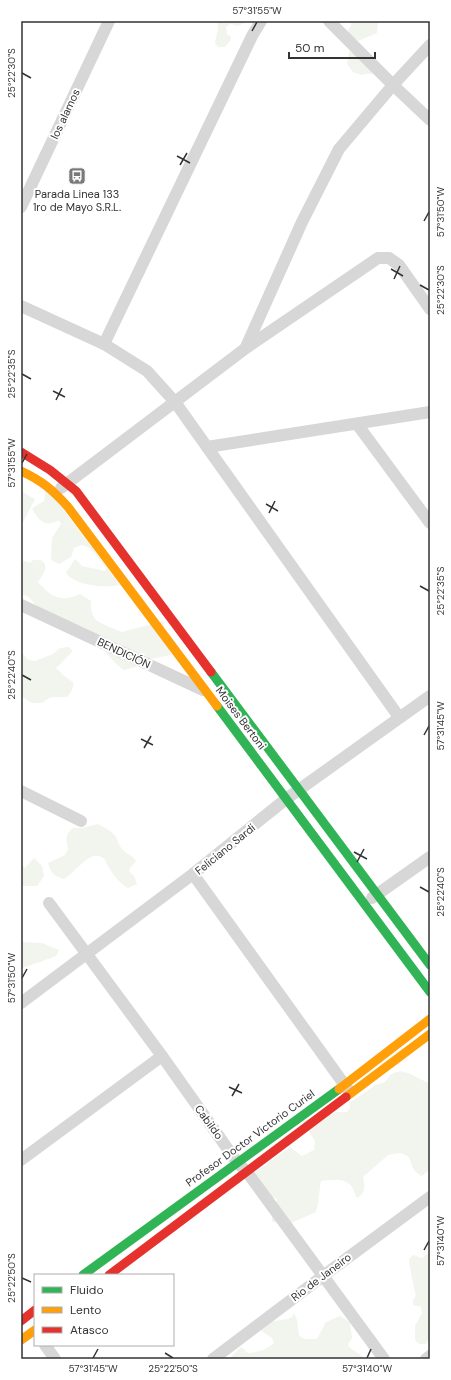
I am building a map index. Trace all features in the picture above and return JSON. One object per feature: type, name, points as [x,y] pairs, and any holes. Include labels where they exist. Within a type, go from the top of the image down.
[{"type":"street","name":"los alamos","points":[[21,207],[109,21]]},
{"type":"street","points":[[104,344],[252,36],[261,21]]},
{"type":"street","points":[[329,21],[430,120]]},
{"type":"street","points":[[246,348],[302,222],[339,148],[393,85],[430,45]]},
{"type":"street","points":[[54,492],[246,348],[378,258],[389,258],[399,265],[430,309]]},
{"type":"street","points":[[21,306],[104,344],[147,371],[175,402],[208,447],[399,718]]},
{"type":"street","points":[[208,447],[430,412]]},
{"type":"street","points":[[357,424],[430,523]]},
{"type":"street","name":"Moises Bertoni","points":[[21,452],[42,463],[76,491],[430,965]]},
{"type":"street","name":"Moises Bertoni","points":[[21,471],[38,479],[54,492],[68,507],[430,992]]},
{"type":"street","name":"BENDICIÓN","points":[[21,605],[206,691],[229,695]]},
{"type":"street","name":"Feliciano Sardi","points":[[21,1003],[193,874],[286,799],[430,696]]},
{"type":"street","points":[[21,790],[81,821]]},
{"type":"street","points":[[364,904],[430,858]]},
{"type":"street","points":[[193,874],[348,1089]]},
{"type":"street","name":"Cabildo","points":[[49,903],[384,1359]]},
{"type":"street","name":"Profesor Doctor Victorio Curiel","points":[[110,1274],[247,1172],[348,1089],[430,1018]]},
{"type":"street","name":"Profesor Doctor Victorio Curiel","points":[[84,1274],[238,1162],[430,1034]]},
{"type":"street","points":[[21,1160],[162,1056]]},
{"type":"street","name":"Rio de Janeiro","points":[[213,1359],[430,1197]]},
{"type":"street","points":[[26,1315],[34,1328]]},
{"type":"street","points":[[21,1340],[34,1331]]},
{"type":"street","points":[[46,1346],[56,1359]]},
{"type":"street","points":[[426,1359],[430,1356]]},
{"type":"shaded area","points":[[217,21],[244,21],[244,23],[238,26],[230,24],[226,27],[227,34],[231,37],[230,41],[225,47],[218,47],[215,43],[218,29]]},
{"type":"shaded area","points":[[351,21],[378,21],[377,33],[358,41],[349,34],[348,30],[351,26]]},
{"type":"shaded area","points":[[351,50],[368,54],[374,58],[379,66],[375,74],[361,75],[353,72],[347,64],[349,52]]},
{"type":"shaded area","points":[[46,487],[120,585],[89,585],[68,576],[66,573],[75,559],[82,566],[105,571],[106,568],[90,548],[82,545],[74,548],[71,557],[59,564],[51,560],[52,538],[61,524],[59,520],[50,523],[43,522],[37,517],[32,509],[44,501]]},
{"type":"shaded area","points":[[21,491],[35,499],[21,526]]},
{"type":"shaded area","points":[[21,560],[30,563],[33,560],[41,560],[45,564],[45,569],[38,582],[47,591],[56,597],[61,598],[73,597],[80,594],[91,601],[93,616],[97,621],[107,626],[122,632],[163,621],[171,655],[145,660],[139,666],[124,670],[98,646],[46,613],[36,606],[29,598],[21,594]]},
{"type":"shaded area","points":[[68,647],[73,651],[56,668],[73,682],[70,694],[67,697],[49,698],[42,703],[32,703],[21,696],[21,652],[28,660],[35,661],[53,654],[60,648]]},
{"type":"shaded area","points":[[98,824],[112,833],[116,837],[122,849],[135,859],[136,861],[129,871],[134,876],[137,884],[128,888],[114,875],[104,858],[97,856],[87,859],[64,879],[55,875],[50,869],[48,863],[65,855],[68,849],[67,837],[70,830],[73,828],[82,828]]},
{"type":"shaded area","points":[[34,858],[42,866],[44,876],[37,886],[21,886],[21,865],[25,868]]},
{"type":"shaded area","points":[[21,942],[42,943],[59,950],[56,956],[21,968]]},
{"type":"shaded area","points":[[400,1071],[408,1073],[430,1084],[430,1169],[422,1176],[414,1170],[408,1156],[400,1153],[388,1155],[363,1177],[364,1189],[362,1194],[357,1198],[352,1187],[341,1180],[321,1181],[316,1212],[289,1224],[273,1222],[272,1213],[277,1200],[276,1198],[269,1197],[259,1184],[259,1177],[252,1175],[290,1147],[302,1156],[314,1150],[315,1141],[302,1121],[338,1112],[347,1112],[350,1108],[349,1103],[376,1085],[385,1082],[391,1074]]},
{"type":"shaded area","points":[[430,1252],[430,1336],[426,1344],[419,1344],[415,1340],[415,1326],[422,1313],[421,1307],[413,1305],[416,1295],[409,1259],[413,1255],[422,1258]]},
{"type":"shaded area","points":[[294,1313],[297,1320],[299,1336],[305,1339],[317,1339],[326,1322],[340,1316],[350,1322],[352,1338],[348,1344],[349,1347],[366,1359],[229,1359],[241,1347],[248,1353],[251,1353],[262,1350],[274,1343],[272,1338],[260,1330],[261,1323],[288,1319],[292,1317]]},
{"type":"traffic: fast","points":[[211,672],[430,965]]},
{"type":"traffic: fast","points":[[217,706],[430,992]]},
{"type":"traffic: fast","points":[[84,1274],[339,1089]]},
{"type":"traffic: slow","points":[[21,471],[35,478],[46,486],[68,507],[217,706]]},
{"type":"traffic: slow","points":[[339,1089],[430,1019]]},
{"type":"traffic: slow","points":[[346,1097],[430,1034]]},
{"type":"traffic: slow","points":[[21,1340],[34,1331]]},
{"type":"traffic: jam","points":[[21,452],[50,470],[76,491],[211,672]]},
{"type":"traffic: jam","points":[[110,1274],[346,1097]]},
{"type":"traffic: jam","points":[[21,1321],[34,1311]]},
{"type":"place","name":"Parada Linea 133 1ro de Mayo S.R.L.","points":[[77,176]]}]
